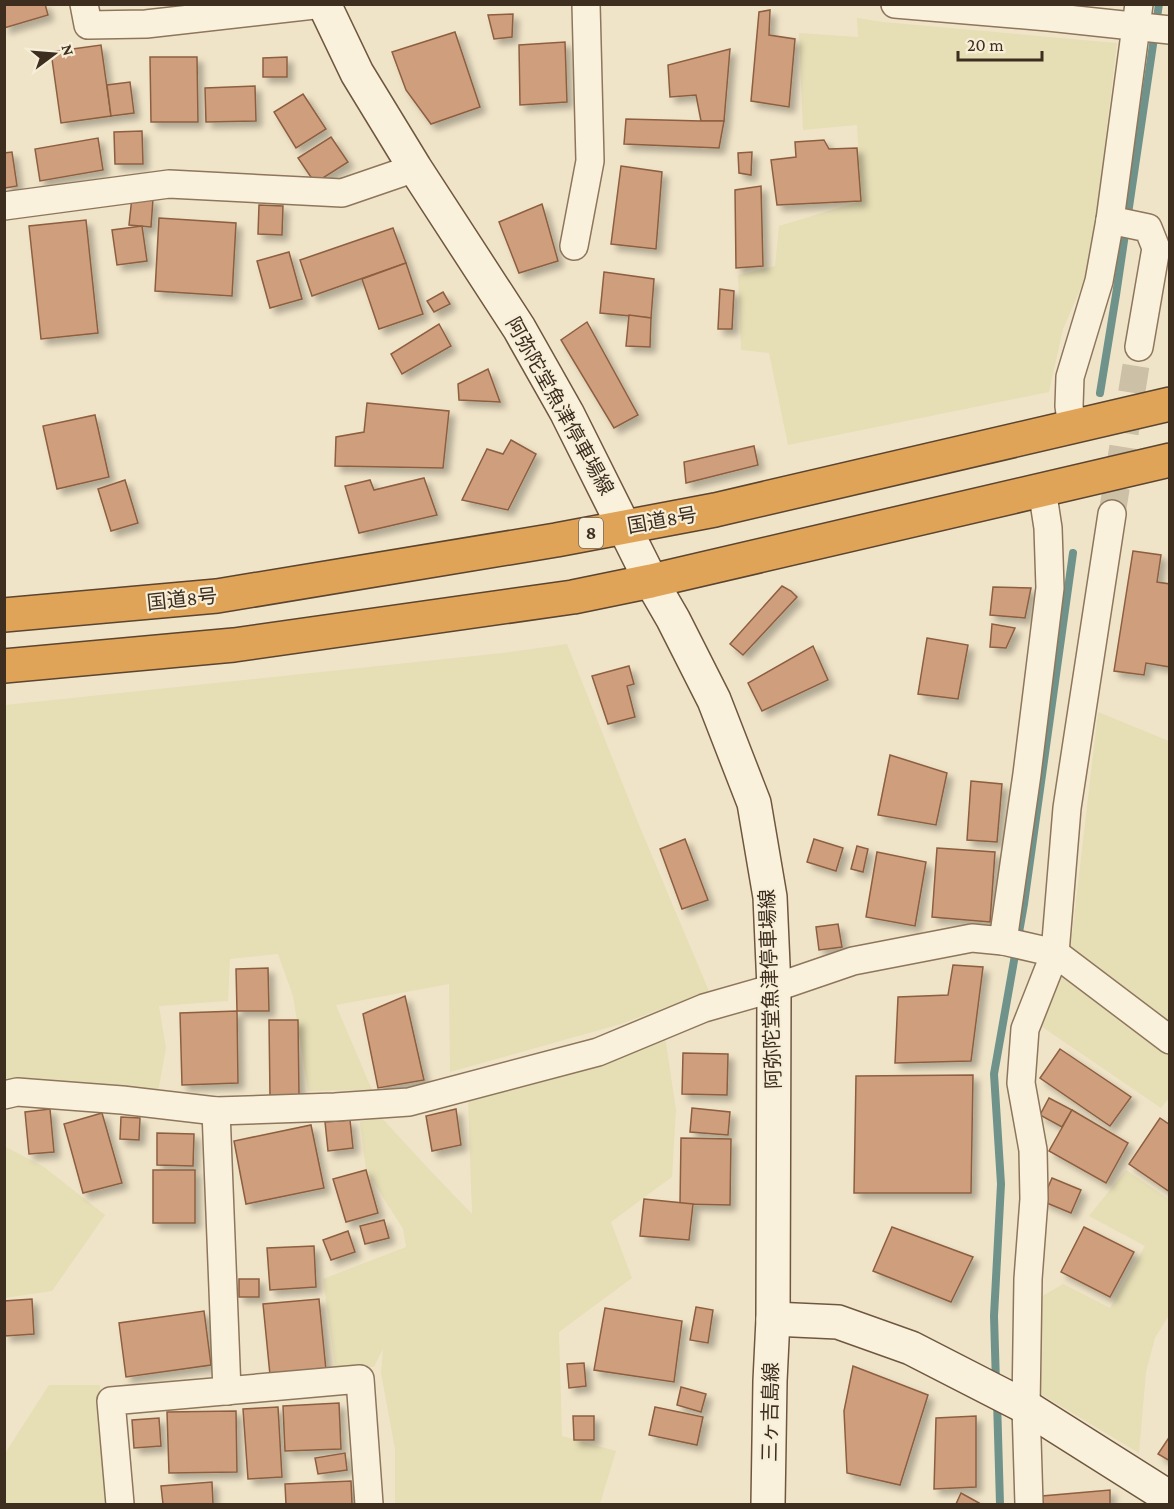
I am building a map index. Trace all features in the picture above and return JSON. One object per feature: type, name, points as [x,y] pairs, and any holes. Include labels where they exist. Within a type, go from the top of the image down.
[{"type":"highway","name":"国道8号","points":[[4,615],[217,596],[556,540],[715,510],[1170,404]]},
{"type":"highway","points":[[4,666],[234,645],[573,597],[651,581],[1170,460]]},
{"type":"main road","name":"阿弥陀堂魚津停車場線","points":[[323,4],[357,72],[415,168],[519,328],[567,413],[651,581],[714,700],[754,803],[770,897],[774,988],[772,1319]]},
{"type":"main road","points":[[772,1319],[838,1322],[911,1348],[1026,1407],[1170,1498]]},
{"type":"main road","name":"三ヶ吉島線","points":[[768,1504],[772,1319]]},
{"type":"street","points":[[84,4],[88,25],[146,24],[323,4]]},
{"type":"street","points":[[574,246],[590,161],[586,4]]},
{"type":"street","points":[[895,4],[1048,17],[1137,16],[1170,30]]},
{"type":"street","points":[[1072,427],[1069,406],[1071,377],[1099,282],[1110,220],[1137,16]]},
{"type":"street","points":[[4,206],[169,184],[342,193],[415,168]]},
{"type":"street","points":[[1110,220],[1148,228],[1156,248],[1139,347]]},
{"type":"street","points":[[1003,941],[1050,588],[1048,528],[1042,489]]},
{"type":"street","points":[[1029,1504],[1026,1407],[1028,1279],[1034,1199],[1034,1150],[1021,1083],[1025,1029],[1055,953],[1067,808],[1112,514]]},
{"type":"street","points":[[4,1095],[17,1092],[122,1100],[216,1111],[409,1102],[598,1052],[704,1008],[774,988],[854,961],[972,938],[1003,941],[1055,953],[1170,1040]]},
{"type":"street","points":[[216,1111],[227,1391]]},
{"type":"street","points":[[120,1504],[111,1401],[360,1379],[369,1504]]},
{"type":"shaded area","points":[[857,18],[1117,43],[1090,267],[1063,329],[1049,392],[788,445],[769,353],[741,350],[738,275],[775,266],[779,226],[861,201],[857,125],[803,130],[799,33],[858,37]]},
{"type":"shaded area","points":[[567,644],[637,820],[709,991],[621,1024],[450,1072],[449,984],[336,1005],[372,1090],[308,1091],[293,996],[278,954],[230,959],[228,1001],[159,1006],[166,1048],[158,1092],[68,1082],[5,1086],[5,705],[502,653]]},
{"type":"shaded area","points":[[1098,712],[1169,741],[1169,1030],[1070,952]]},
{"type":"shaded area","points":[[1060,969],[1169,1051],[1169,1098],[1161,1108],[1035,1022]]},
{"type":"shaded area","points":[[665,1036],[676,1110],[672,1177],[611,1222],[632,1278],[559,1332],[562,1436],[616,1451],[600,1504],[395,1504],[395,1449],[381,1373],[383,1349],[374,1367],[335,1366],[323,1279],[406,1247],[403,1229],[366,1170],[360,1122],[380,1116],[472,1214],[468,1099]]},
{"type":"shaded area","points":[[4,1146],[44,1167],[105,1215],[52,1291],[5,1298]]},
{"type":"shaded area","points":[[1126,1170],[1170,1200],[1169,1315],[1155,1338],[1146,1372],[1139,1453],[1037,1392],[1039,1298],[1063,1284],[1110,1308],[1145,1246],[1089,1216]]},
{"type":"shaded area","points":[[49,1385],[100,1385],[107,1504],[5,1504],[4,1455]]},
{"type":"building","points":[[4,4],[45,4],[48,15],[4,28]]},
{"type":"building","points":[[770,10],[769,35],[795,39],[789,107],[751,101],[759,12]]},
{"type":"building","points":[[513,14],[512,37],[494,39],[488,15]]},
{"type":"building","points":[[455,32],[480,107],[431,124],[406,90],[392,52]]},
{"type":"building","points":[[565,42],[567,102],[520,105],[519,45]]},
{"type":"building","points":[[101,45],[111,116],[61,123],[51,52]]},
{"type":"building","points":[[730,49],[724,121],[701,121],[696,95],[670,97],[668,65]]},
{"type":"building","points":[[150,57],[197,57],[198,122],[151,122]]},
{"type":"building","points":[[287,57],[287,77],[263,77],[263,58]]},
{"type":"building","points":[[130,82],[134,113],[111,116],[107,85]]},
{"type":"building","points":[[255,86],[256,121],[206,122],[205,88]]},
{"type":"building","points":[[303,94],[326,129],[296,148],[274,112]]},
{"type":"building","points":[[626,119],[724,121],[719,148],[624,144]]},
{"type":"building","points":[[142,131],[143,164],[115,164],[114,132]]},
{"type":"building","points":[[331,137],[348,162],[315,183],[298,158]]},
{"type":"building","points":[[98,138],[103,170],[40,181],[35,149]]},
{"type":"building","points":[[824,140],[829,149],[857,148],[861,201],[777,205],[771,160],[796,157],[795,142]]},
{"type":"building","points":[[12,152],[17,186],[5,188],[4,153]]},
{"type":"building","points":[[752,152],[751,175],[739,173],[738,153]]},
{"type":"building","points":[[621,166],[662,172],[656,249],[611,244]]},
{"type":"building","points":[[761,186],[763,266],[736,268],[735,190]]},
{"type":"building","points":[[132,197],[153,199],[151,227],[129,225]]},
{"type":"building","points":[[542,204],[558,261],[519,273],[499,222]]},
{"type":"building","points":[[259,205],[283,206],[282,235],[258,234]]},
{"type":"building","points":[[159,218],[236,223],[232,296],[155,291]]},
{"type":"building","points":[[86,220],[98,333],[41,339],[29,226]]},
{"type":"building","points":[[142,226],[147,261],[117,265],[112,230]]},
{"type":"building","points":[[393,228],[406,263],[312,296],[300,260]]},
{"type":"building","points":[[289,252],[302,299],[270,308],[257,261]]},
{"type":"building","points":[[406,263],[423,314],[379,329],[362,279]]},
{"type":"building","points":[[604,272],[654,279],[651,318],[600,313]]},
{"type":"building","points":[[720,289],[734,291],[732,329],[718,329]]},
{"type":"building","points":[[443,292],[450,304],[434,312],[427,301]]},
{"type":"building","points":[[629,315],[651,318],[650,347],[626,346]]},
{"type":"building","points":[[587,322],[638,415],[614,428],[561,340]]},
{"type":"building","points":[[439,324],[451,346],[402,374],[391,354]]},
{"type":"building","points":[[488,369],[500,402],[459,400],[458,384]]},
{"type":"building","points":[[367,403],[449,411],[443,468],[335,466],[336,437],[364,432]]},
{"type":"building","points":[[95,415],[109,477],[57,489],[43,426]]},
{"type":"building","points":[[511,440],[536,454],[508,510],[462,500],[487,449],[503,454]]},
{"type":"building","points":[[754,446],[758,465],[686,483],[684,462]]},
{"type":"building","points":[[424,478],[437,515],[359,533],[345,486],[370,480],[374,490]]},
{"type":"building","points":[[125,480],[138,523],[111,531],[98,489]]},
{"type":"building","points":[[1133,551],[1161,555],[1157,582],[1170,584],[1170,667],[1146,663],[1144,675],[1114,671]]},
{"type":"building","points":[[782,586],[797,597],[743,655],[730,644]]},
{"type":"building","points":[[993,587],[1031,588],[1025,618],[990,615]]},
{"type":"building","points":[[992,624],[1015,628],[1006,648],[990,647]]},
{"type":"building","points":[[927,638],[968,645],[958,699],[918,694]]},
{"type":"building","points":[[813,646],[828,680],[762,711],[748,683]]},
{"type":"building","points":[[629,666],[634,684],[627,686],[635,717],[608,724],[592,676]]},
{"type":"building","points":[[890,755],[947,773],[936,825],[878,815]]},
{"type":"building","points":[[971,781],[1002,784],[997,842],[967,840]]},
{"type":"building","points":[[685,839],[708,900],[682,909],[660,849]]},
{"type":"building","points":[[814,839],[843,848],[836,871],[807,862]]},
{"type":"building","points":[[857,846],[868,849],[863,872],[851,869]]},
{"type":"building","points":[[937,848],[995,852],[990,922],[932,917]]},
{"type":"building","points":[[877,852],[926,862],[915,926],[866,917]]},
{"type":"building","points":[[838,924],[842,947],[819,950],[816,927]]},
{"type":"building","points":[[953,965],[983,967],[971,1061],[895,1063],[898,997],[948,995]]},
{"type":"building","points":[[268,968],[269,1011],[237,1011],[236,969]]},
{"type":"building","points":[[405,996],[424,1080],[378,1088],[363,1014]]},
{"type":"building","points":[[237,1011],[238,1083],[182,1085],[180,1013]]},
{"type":"building","points":[[269,1020],[298,1020],[299,1095],[270,1096]]},
{"type":"building","points":[[1060,1049],[1131,1097],[1110,1126],[1040,1078]]},
{"type":"building","points":[[683,1053],[728,1054],[727,1095],[682,1094]]},
{"type":"building","points":[[973,1075],[971,1193],[854,1193],[856,1076]]},
{"type":"building","points":[[1049,1098],[1072,1110],[1062,1127],[1040,1115]]},
{"type":"building","points":[[692,1108],[730,1112],[728,1135],[690,1132]]},
{"type":"building","points":[[50,1109],[54,1152],[29,1154],[25,1112]]},
{"type":"building","points":[[456,1109],[461,1145],[432,1151],[426,1116]]},
{"type":"building","points":[[1072,1110],[1128,1143],[1106,1183],[1049,1151]]},
{"type":"building","points":[[102,1113],[122,1183],[83,1193],[64,1124]]},
{"type":"building","points":[[121,1117],[140,1118],[139,1140],[120,1139]]},
{"type":"building","points":[[1160,1118],[1170,1125],[1170,1192],[1129,1164]]},
{"type":"building","points":[[350,1120],[353,1148],[328,1151],[325,1122]]},
{"type":"building","points":[[311,1125],[324,1188],[246,1204],[234,1141]]},
{"type":"building","points":[[157,1133],[194,1134],[193,1166],[157,1165]]},
{"type":"building","points":[[681,1138],[731,1139],[730,1205],[680,1204]]},
{"type":"building","points":[[153,1170],[195,1170],[195,1223],[153,1223]]},
{"type":"building","points":[[366,1170],[378,1213],[346,1222],[333,1179]]},
{"type":"building","points":[[1052,1178],[1081,1190],[1071,1213],[1042,1201]]},
{"type":"building","points":[[644,1199],[693,1204],[689,1240],[640,1236]]},
{"type":"building","points":[[384,1220],[389,1238],[365,1244],[360,1226]]},
{"type":"building","points":[[892,1227],[973,1257],[951,1302],[873,1271]]},
{"type":"building","points":[[1084,1227],[1134,1252],[1110,1297],[1061,1272]]},
{"type":"building","points":[[348,1231],[355,1252],[331,1260],[323,1240]]},
{"type":"building","points":[[314,1246],[316,1287],[270,1290],[267,1248]]},
{"type":"building","points":[[239,1279],[259,1279],[259,1297],[239,1297]]},
{"type":"building","points":[[32,1299],[34,1334],[5,1336],[4,1301]]},
{"type":"building","points":[[319,1299],[326,1370],[270,1375],[263,1304]]},
{"type":"building","points":[[696,1307],[713,1310],[708,1343],[690,1340]]},
{"type":"building","points":[[605,1308],[682,1321],[674,1382],[594,1370]]},
{"type":"building","points":[[204,1311],[211,1365],[126,1377],[119,1323]]},
{"type":"building","points":[[584,1363],[586,1386],[569,1388],[567,1364]]},
{"type":"building","points":[[853,1366],[928,1395],[900,1485],[847,1473],[844,1411]]},
{"type":"building","points":[[681,1387],[706,1394],[701,1412],[677,1405]]},
{"type":"building","points":[[339,1403],[341,1449],[285,1451],[283,1406]]},
{"type":"building","points":[[278,1407],[282,1477],[248,1479],[243,1409]]},
{"type":"building","points":[[655,1407],[703,1417],[697,1445],[649,1435]]},
{"type":"building","points":[[236,1411],[237,1472],[169,1473],[167,1412]]},
{"type":"building","points":[[573,1416],[594,1416],[594,1440],[574,1440]]},
{"type":"building","points":[[976,1416],[976,1487],[934,1489],[936,1418]]},
{"type":"building","points":[[159,1418],[161,1446],[134,1448],[132,1420]]},
{"type":"building","points":[[1170,1436],[1170,1461],[1158,1454]]},
{"type":"building","points":[[345,1453],[347,1470],[318,1474],[315,1458]]},
{"type":"building","points":[[351,1481],[352,1504],[286,1504],[285,1484]]},
{"type":"building","points":[[212,1482],[213,1504],[163,1504],[161,1486]]},
{"type":"building","points":[[1110,1490],[1110,1504],[1043,1504],[1042,1496]]},
{"type":"building","points":[[961,1493],[979,1503],[956,1504]]},
{"type":"waterway","points":[[1100,393],[1159,4]]},
{"type":"waterway","points":[[996,1384],[994,1316],[1001,1184],[994,1074],[1024,904],[1073,553]]},
{"type":"waterway","points":[[997,1400],[1000,1504]]},
{"type":"tunnel","points":[[1112,514],[1139,347]]}]
